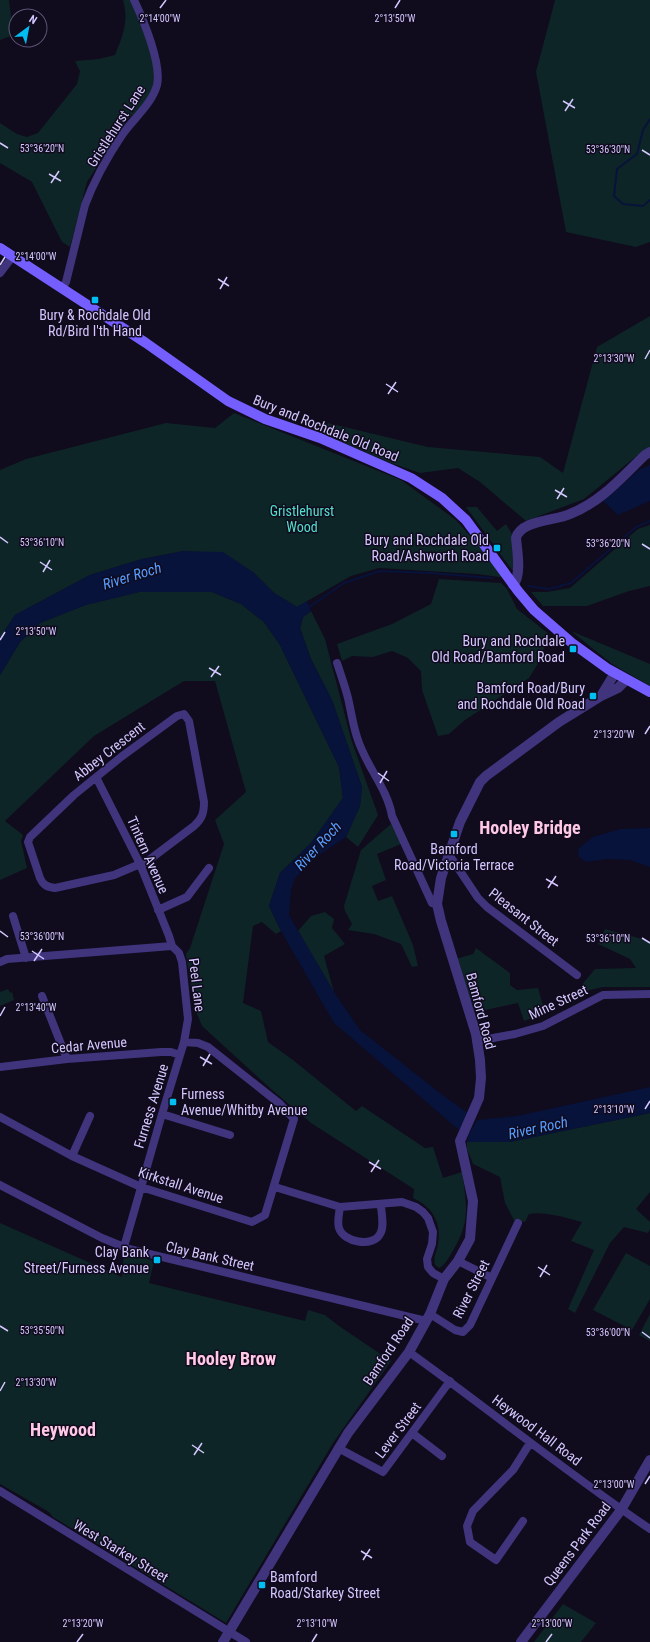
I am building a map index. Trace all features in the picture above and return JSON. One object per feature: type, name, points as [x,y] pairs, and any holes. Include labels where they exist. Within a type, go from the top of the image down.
[{"type":"main road","name":"Bury and Rochdale Old Road","points":[[0,248],[146,343],[234,404],[265,419],[320,438],[411,478],[442,498],[466,520],[534,610],[572,643],[626,680],[650,692]]},
{"type":"street","name":"Gristlehurst Lane","points":[[62,288],[66,282],[89,194],[114,147],[148,101],[157,84],[157,70],[154,52],[134,0]]},
{"type":"street","points":[[0,273],[13,256]]},
{"type":"street","points":[[514,585],[519,574],[516,538],[517,533],[521,529],[532,524],[570,514],[599,499],[650,452]]},
{"type":"street","points":[[337,663],[348,696],[357,737],[363,753],[391,806],[392,816],[432,903],[437,904]]},
{"type":"street","name":"Bamford Road","points":[[601,696],[615,673]]},
{"type":"street","name":"Bamford Road","points":[[223,1642],[338,1448],[409,1352],[428,1317],[444,1279],[458,1261],[470,1239],[473,1201],[460,1141],[475,1111],[479,1098],[481,1078],[477,1041],[437,904],[441,878],[448,853],[460,822],[475,791],[486,776],[560,722],[601,696],[618,688],[626,680]]},
{"type":"street","name":"Abbey Crescent","points":[[184,714],[189,721],[204,802],[203,815],[194,826],[141,865],[114,876],[55,888],[42,883],[28,846],[28,842],[30,836],[74,795],[177,716],[184,714]]},
{"type":"street","name":"Tintern Avenue","points":[[96,777],[141,865],[172,946]]},
{"type":"street","name":"Pleasant Street","points":[[448,853],[478,898],[487,907],[577,975]]},
{"type":"street","points":[[158,910],[187,897],[209,868]]},
{"type":"street","points":[[13,916],[26,958]]},
{"type":"street","name":"Peel Lane","points":[[0,962],[7,959],[172,946],[179,952],[182,962],[188,1019],[184,1042]]},
{"type":"street","name":"Mine Street","points":[[477,1041],[515,1034],[543,1026],[603,995],[650,994]]},
{"type":"street","points":[[42,996],[67,1059]]},
{"type":"street","name":"Furness Avenue","points":[[124,1247],[184,1042]]},
{"type":"street","name":"Kirkstall Avenue","points":[[0,1117],[72,1156],[141,1187],[252,1222],[265,1215],[275,1187],[294,1119],[280,1104],[208,1047],[198,1043],[184,1042]]},
{"type":"street","name":"Cedar Avenue","points":[[0,1067],[67,1059],[161,1052],[170,1052],[180,1055]]},
{"type":"street","points":[[162,1114],[230,1135]]},
{"type":"street","points":[[72,1156],[90,1116]]},
{"type":"street","name":"Clay Bank Street","points":[[0,1185],[102,1238],[124,1247],[156,1256],[310,1292],[428,1317]]},
{"type":"street","points":[[275,1187],[340,1207],[402,1202],[424,1212],[433,1232],[432,1244],[427,1259],[428,1266],[433,1273],[444,1279]]},
{"type":"street","points":[[340,1207],[338,1228],[341,1233],[351,1239],[372,1242],[377,1239],[382,1229],[381,1204]]},
{"type":"street","name":"River Street","points":[[428,1317],[455,1330],[463,1332],[470,1326],[518,1224]]},
{"type":"street","points":[[458,1261],[492,1278]]},
{"type":"street","name":"Heywood Hall Road","points":[[409,1352],[450,1381],[530,1443],[650,1529]]},
{"type":"street","name":"Lever Street","points":[[338,1448],[383,1472],[450,1381]]},
{"type":"street","points":[[412,1433],[442,1456]]},
{"type":"street","points":[[523,1522],[496,1560],[470,1542],[467,1526],[473,1511],[513,1470],[530,1443]]},
{"type":"street","name":"Queens Park Road","points":[[521,1642],[622,1510],[650,1460]]},
{"type":"street","name":"West Starkey Street","points":[[0,1491],[246,1642]]},
{"type":"green space","points":[[0,0],[9,0],[8,37],[0,40]]},
{"type":"green space","points":[[123,0],[130,0],[145,34],[153,60],[155,78],[151,92],[140,108],[127,120],[87,182],[70,247],[62,242],[32,182],[0,163],[0,123],[17,134],[27,137],[38,133],[77,84],[80,71],[75,61],[99,59],[115,55],[124,28],[125,8]]},
{"type":"green space","points":[[555,0],[650,0],[650,242],[636,247],[566,232],[536,72]]},
{"type":"green space","points":[[650,316],[650,449],[639,454],[584,499],[526,521],[480,482],[458,468],[420,473],[391,463],[314,430],[322,430],[328,423],[428,447],[540,457],[563,473],[597,347]]},
{"type":"green space","name":"Gristlehurst Wood","points":[[234,413],[401,480],[456,520],[507,578],[477,574],[379,568],[351,576],[297,607],[274,593],[253,572],[184,551],[142,559],[90,575],[15,615],[0,638],[0,470],[26,459],[166,423],[215,428]]},
{"type":"green space","points":[[466,507],[477,507],[497,531],[506,524],[512,534],[512,544],[516,566],[514,570],[512,570]]},
{"type":"green space","points":[[650,525],[650,586],[629,591],[587,606],[543,606],[531,592],[547,592],[570,588],[638,529]]},
{"type":"green space","points":[[439,579],[501,583],[507,589],[517,609],[549,634],[539,662],[529,678],[465,720],[449,734],[438,736],[422,690],[421,671],[408,658],[392,651],[373,657],[352,656],[342,661],[337,644],[392,624],[431,604]]},
{"type":"green space","points":[[139,592],[212,592],[241,604],[264,622],[280,645],[339,767],[343,798],[311,843],[280,873],[269,906],[281,931],[276,934],[262,922],[253,926],[243,1003],[261,1011],[268,1042],[293,1060],[356,1111],[362,1106],[425,1148],[433,1147],[443,1178],[462,1172],[466,1205],[465,1223],[462,1233],[451,1254],[445,1264],[439,1268],[435,1265],[439,1236],[437,1222],[425,1206],[413,1198],[414,1189],[311,1123],[202,1026],[194,1007],[186,954],[190,948],[224,844],[215,820],[246,792],[215,681],[184,681],[94,736],[5,821],[23,835],[21,841],[27,868],[0,880],[0,675],[20,642],[40,623],[85,605]]},
{"type":"green space","points":[[311,611],[325,639],[351,739],[378,815],[358,847],[346,837],[360,806],[362,787],[332,700],[311,659],[300,628],[303,617]]},
{"type":"green space","points":[[571,631],[650,664],[650,686],[612,664]]},
{"type":"green space","points":[[391,824],[401,844],[377,854],[386,880],[372,886],[378,901],[392,896],[413,945],[418,966],[412,967],[401,944],[374,934],[348,930],[352,924],[344,906],[361,850]]},
{"type":"green space","points":[[325,912],[334,919],[332,928],[345,944],[324,956],[334,992],[298,931],[311,916]]},
{"type":"green space","points":[[605,929],[650,941],[650,987],[603,987],[586,991],[580,987],[595,969],[636,968],[630,959],[598,944]]},
{"type":"green space","points":[[476,948],[510,973],[510,985],[517,990],[538,988],[545,1013],[524,1021],[518,1003],[475,1012],[456,959],[473,954]]},
{"type":"green space","points":[[8,989],[10,993],[12,992],[14,1000],[0,1006],[0,992]]},
{"type":"green space","points":[[650,1113],[650,1192],[636,1209],[650,1222],[650,1229],[648,1233],[624,1227],[610,1243],[575,1313],[568,1309],[594,1250],[571,1241],[582,1222],[556,1215],[535,1213],[529,1214],[525,1222],[515,1222],[505,1203],[500,1177],[473,1164],[467,1149],[467,1142],[510,1142]]},
{"type":"green space","points":[[0,1223],[122,1277],[124,1252],[154,1261],[149,1283],[305,1321],[308,1310],[325,1315],[391,1361],[333,1443],[226,1623],[53,1517],[49,1512],[0,1484]]},
{"type":"green space","points":[[626,1253],[650,1266],[650,1299],[632,1330],[593,1310]]},
{"type":"green space","points":[[650,1314],[650,1341],[639,1335]]},
{"type":"green space","points":[[563,1604],[596,1623],[581,1642],[534,1642]]},
{"type":"water","points":[[650,465],[650,501],[618,515],[603,501],[640,469]]},
{"type":"water","name":"River Roch","points":[[184,551],[223,552],[253,572],[274,593],[297,607],[307,601],[311,611],[303,617],[300,628],[311,660],[332,700],[362,787],[360,806],[346,837],[315,858],[295,878],[291,890],[289,915],[334,992],[360,1030],[445,1097],[468,1113],[459,1130],[334,1023],[281,931],[269,906],[280,873],[311,843],[343,798],[339,767],[280,645],[264,622],[241,604],[212,592],[139,592],[86,605],[40,623],[20,642],[0,675],[0,638],[15,615],[90,575],[142,559]]},
{"type":"water","points":[[650,828],[650,867],[630,860],[608,859],[586,862],[578,856],[579,848],[593,837],[620,829]]},
{"type":"water","name":"River Roch","points":[[650,1087],[650,1113],[510,1142],[467,1142],[469,1134],[477,1120],[517,1116]]},
{"type":"waterway","points":[[650,119],[643,130],[637,154],[617,169],[614,196],[623,204],[643,206],[650,200]]},
{"type":"waterway","points":[[528,586],[549,589],[571,583],[636,527],[650,521]]},
{"type":"waterway","points":[[309,607],[344,583],[380,571],[492,578]]},
{"type":"place","name":"Bury & Rochdale Old Rd/Bird I'th Hand","points":[[95,300]]},
{"type":"place","name":"Bury and Rochdale Old Road/Ashworth Road","points":[[497,548]]},
{"type":"place","name":"Bury and Rochdale Old Road/Bamford Road","points":[[573,649]]},
{"type":"place","name":"Bamford Road/Bury and Rochdale Old Road","points":[[593,696]]},
{"type":"place","name":"Bamford Road/Victoria Terrace","points":[[454,834]]},
{"type":"place","name":"Furness Avenue/Whitby Avenue","points":[[173,1102]]},
{"type":"place","name":"Clay Bank Street/Furness Avenue","points":[[157,1260]]},
{"type":"place","name":"Bamford Road/Starkey Street","points":[[262,1585]]},
{"type":"district","name":"Hooley Bridge","points":[[530,827]]},
{"type":"district","name":"Hooley Brow","points":[[231,1358]]},
{"type":"district","name":"Heywood","points":[[63,1429]]}]
